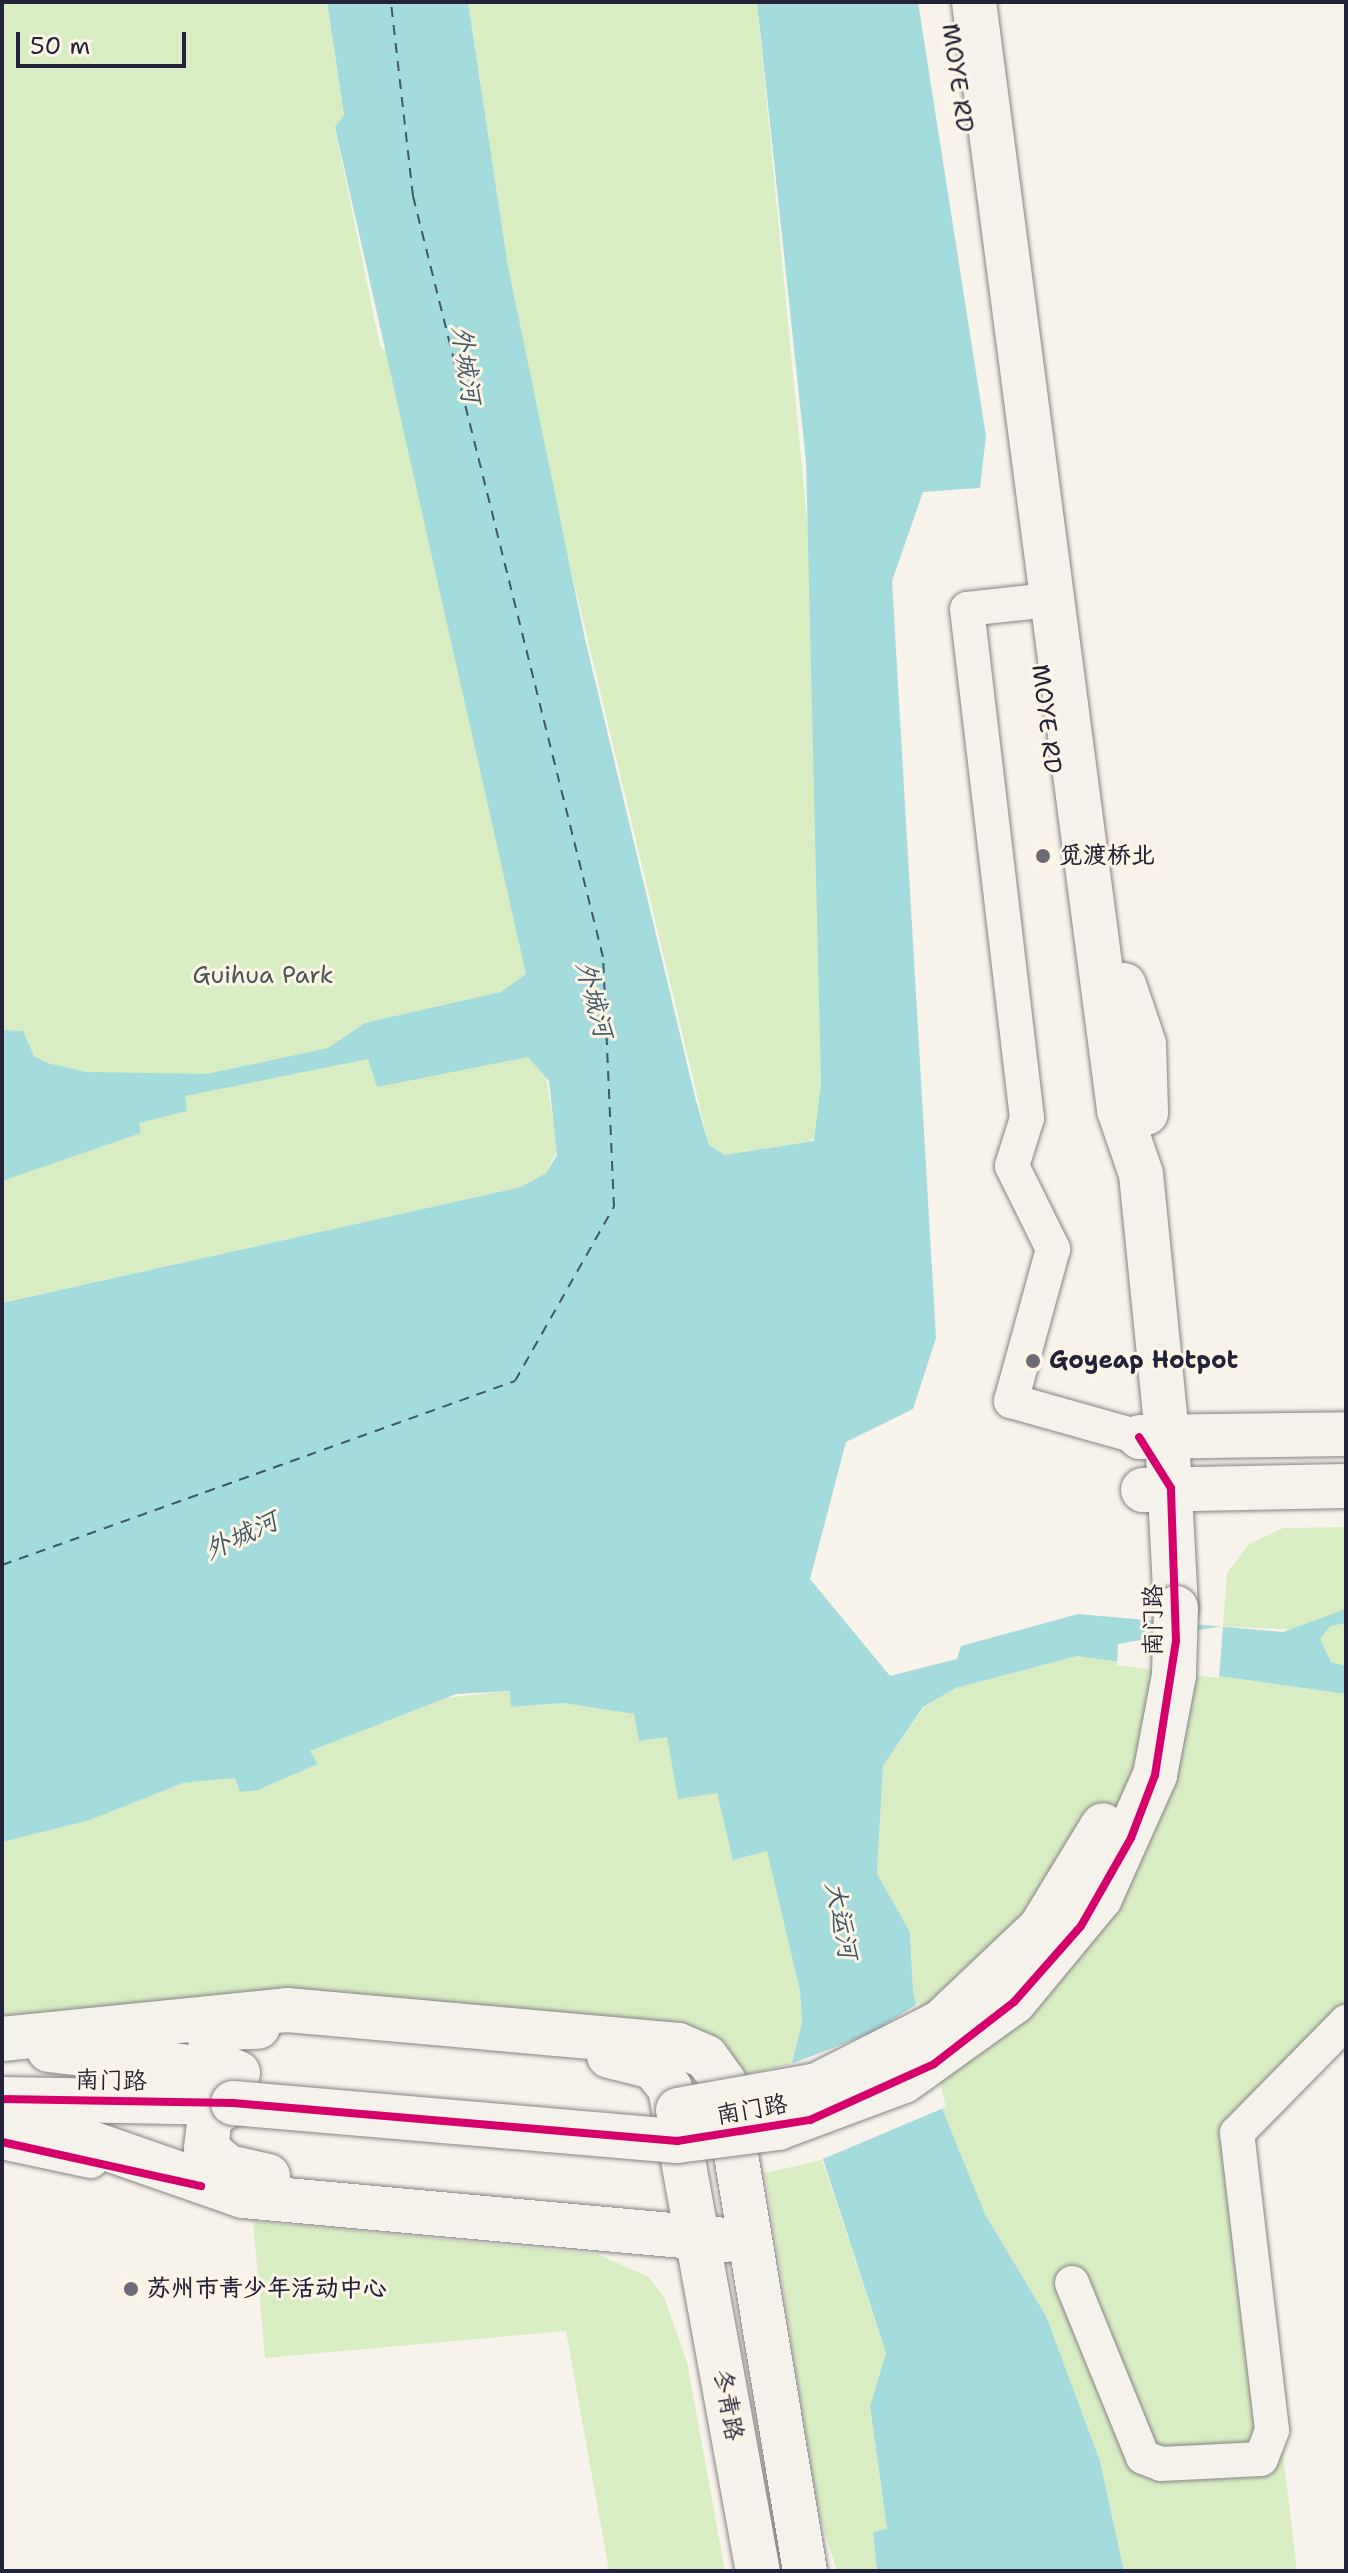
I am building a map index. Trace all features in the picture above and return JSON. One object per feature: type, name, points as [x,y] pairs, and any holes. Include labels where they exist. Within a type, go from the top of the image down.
[{"type":"main road","name":"MOYE RD","points":[[947,2],[1111,1177],[1153,1436]]},
{"type":"main road","name":"MOYE RD","points":[[974,2],[1104,957],[1124,986],[1144,1044],[1141,1174],[1153,1436]]},
{"type":"main road","points":[[1153,1436],[1346,1434]]},
{"type":"main road","name":"南门路","points":[[2,2042],[236,2088],[677,2141],[810,2120],[904,2081],[1014,2002],[1100,1898],[1155,1775],[1174,1675],[1161,1606],[1153,1436]]},
{"type":"main road","points":[[1157,1489],[1346,1486]]},
{"type":"main road","name":"冬青路","points":[[2,2042],[287,2010],[686,2047],[722,2076],[805,2571]]},
{"type":"main road","name":"冬青路","points":[[236,2088],[208,2055],[220,2029],[636,2060],[660,2071],[670,2088],[758,2571]]},
{"type":"main road","points":[[236,2088],[210,2116],[204,2141],[214,2159],[244,2172],[696,2227]]},
{"type":"main road","name":"南门路","points":[[2,2099],[236,2088]]},
{"type":"main road","points":[[2,2112],[201,2186],[750,2230]]},
{"type":"street","points":[[1031,602],[967,609],[1027,1118],[1012,1166],[1053,1249],[1011,1401],[1153,1436]]},
{"type":"street","points":[[1072,2283],[1143,2457],[1161,2464],[1261,2459],[1272,2430],[1237,2133],[1346,2022]]},
{"type":"street","points":[[2,2142],[201,2186]]},
{"type":"green space","name":"Guihua Park","points":[[2,2],[327,2],[344,116],[335,128],[380,346],[390,356],[524,942],[558,1149],[546,1173],[521,1187],[2,1303]]},
{"type":"green space","points":[[468,2],[757,2],[812,571],[821,1084],[818,1135],[803,1147],[725,1155],[709,1145],[560,524],[508,266]]},
{"type":"green space","points":[[1346,1527],[1346,1675],[1295,1630],[1223,1626],[1227,1573],[1249,1544],[1283,1528]]},
{"type":"green space","points":[[1077,1656],[1346,1694],[1346,2033],[1245,2134],[1297,2571],[1124,2571],[1100,2461],[1046,2316],[985,2214],[935,2091],[913,1991],[910,1932],[877,1875],[883,1766],[924,1707],[956,1688]]},
{"type":"green space","points":[[511,1691],[512,1707],[563,1703],[634,1714],[667,1737],[767,1850],[800,1991],[802,2022],[792,2064],[728,2079],[725,2057],[216,2003],[2,2015],[2,1842],[90,1820],[183,1783],[235,1778],[240,1792],[258,1790],[318,1764],[310,1751],[435,1699]]},
{"type":"green space","points":[[822,2160],[886,2353],[870,2406],[887,2530],[873,2533],[877,2571],[837,2571],[818,2511],[765,2173]]},
{"type":"green space","points":[[253,2221],[597,2254],[649,2277],[664,2297],[687,2362],[725,2571],[609,2571],[566,2331],[265,2358]]},
{"type":"water","points":[[327,2],[468,2],[508,266],[585,639],[695,1097],[709,1145],[725,1155],[814,1141],[821,1084],[806,461],[757,2],[918,2],[986,436],[980,488],[923,492],[892,581],[936,1338],[913,1409],[846,1442],[810,1579],[890,1676],[957,1659],[961,1646],[1078,1614],[1283,1632],[1346,1609],[1346,1623],[1330,1626],[1320,1639],[1331,1662],[1346,1666],[1346,1694],[1077,1656],[956,1688],[923,1707],[883,1766],[877,1874],[910,1932],[913,1991],[935,2091],[985,2214],[1046,2316],[1100,2461],[1124,2571],[877,2571],[873,2532],[887,2529],[870,2406],[886,2353],[792,2064],[802,2022],[800,1991],[767,1851],[733,1860],[717,1793],[678,1799],[667,1737],[639,1741],[634,1714],[563,1703],[511,1707],[510,1691],[456,1694],[310,1751],[318,1764],[258,1790],[240,1792],[235,1778],[183,1783],[90,1820],[2,1842],[2,1303],[521,1187],[546,1173],[557,1155],[549,1081],[528,1057],[377,1087],[368,1059],[185,1096],[187,1111],[139,1123],[141,1133],[2,1181],[2,1030],[23,1031],[34,1056],[47,1063],[87,1072],[207,1074],[328,1048],[365,1023],[501,992],[526,974],[335,127],[344,115]]},
{"type":"pier","points":[[1223,1626],[1219,1678],[1117,1665],[1118,1644]]},
{"type":"pier","points":[[920,2002],[946,2107],[818,2161],[788,2065],[872,2033]]},
{"type":"ferry route","points":[[2,1565],[515,1381],[614,1207],[603,957],[413,196],[391,2]]},
{"type":"cycle path","points":[[2,2099],[233,2103],[677,2141],[810,2120],[934,2064],[1014,2002],[1081,1926],[1131,1838],[1155,1775],[1176,1641],[1171,1488],[1139,1437]]},
{"type":"cycle path","points":[[2,2142],[201,2186]]},
{"type":"place","name":"觅渡桥北","points":[[1043,856]]},
{"type":"place","name":"Goyeap Hotpot","points":[[1033,1361]]},
{"type":"place","name":"苏州市青少年活动中心","points":[[131,2289]]},
{"type":"water label","name":"外城河","points":[[467,364]]},
{"type":"water label","name":"外城河","points":[[595,999]]},
{"type":"water label","name":"外城河","points":[[241,1535]]},
{"type":"water label","name":"大运河","points":[[842,1920]]}]
